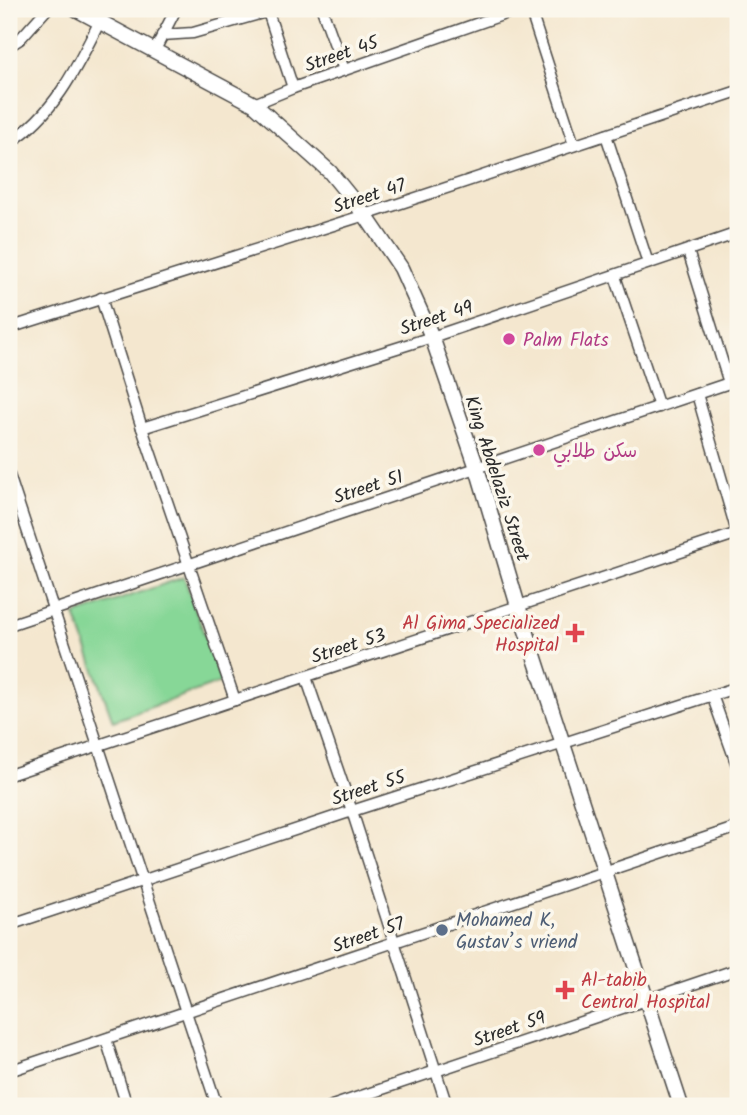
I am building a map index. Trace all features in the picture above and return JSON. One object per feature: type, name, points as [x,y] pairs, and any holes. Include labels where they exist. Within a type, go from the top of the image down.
[{"type":"street","points":[[9,46],[20,39],[47,9]]},
{"type":"street","name":"King Abdelaziz Street","points":[[76,9],[103,14],[155,50],[254,104],[330,172],[365,215],[401,268],[432,337],[477,468],[518,606],[681,1106]]},
{"type":"street","points":[[155,50],[176,9]]},
{"type":"street","points":[[227,9],[232,21]]},
{"type":"street","points":[[322,9],[344,70]]},
{"type":"street","name":"Street 45","points":[[254,104],[519,9]]},
{"type":"street","points":[[530,9],[574,145]]},
{"type":"street","points":[[162,35],[193,33],[272,10],[293,88]]},
{"type":"street","points":[[9,143],[37,122],[65,88],[103,14]]},
{"type":"street","name":"Street 47","points":[[9,328],[365,215],[738,91]]},
{"type":"street","points":[[606,135],[648,263]]},
{"type":"street","name":"Street 49","points":[[142,428],[432,337],[738,233]]},
{"type":"street","points":[[688,251],[734,382]]},
{"type":"street","points":[[615,276],[659,407]]},
{"type":"street","points":[[102,298],[142,428],[234,700]]},
{"type":"street","name":"Street 51","points":[[9,625],[734,382]]},
{"type":"street","points":[[697,394],[738,534]]},
{"type":"street","points":[[9,475],[217,1106]]},
{"type":"street","name":"Street 53","points":[[9,775],[738,534]]},
{"type":"street","points":[[306,677],[447,1106]]},
{"type":"street","name":"Street 55","points":[[9,925],[738,687]]},
{"type":"street","points":[[712,695],[738,768]]},
{"type":"street","name":"Street 57","points":[[9,1071],[738,827]]},
{"type":"street","name":"Street 59","points":[[332,1106],[738,969]]},
{"type":"street","points":[[106,1039],[127,1106]]},
{"type":"green space","points":[[184,577],[221,682],[113,721],[75,615]]},
{"type":"place","name":"Palm Flats","points":[[509,339]]},
{"type":"place","name":"سكن طلابي","points":[[539,450]]},
{"type":"place","name":"Al Gima Specialized Hospital","points":[[575,633]]},
{"type":"place","name":"Mohamed K, Gustav’s vriend","points":[[442,930]]},
{"type":"place","name":"Al-tabib Central Hospital","points":[[565,990]]}]
